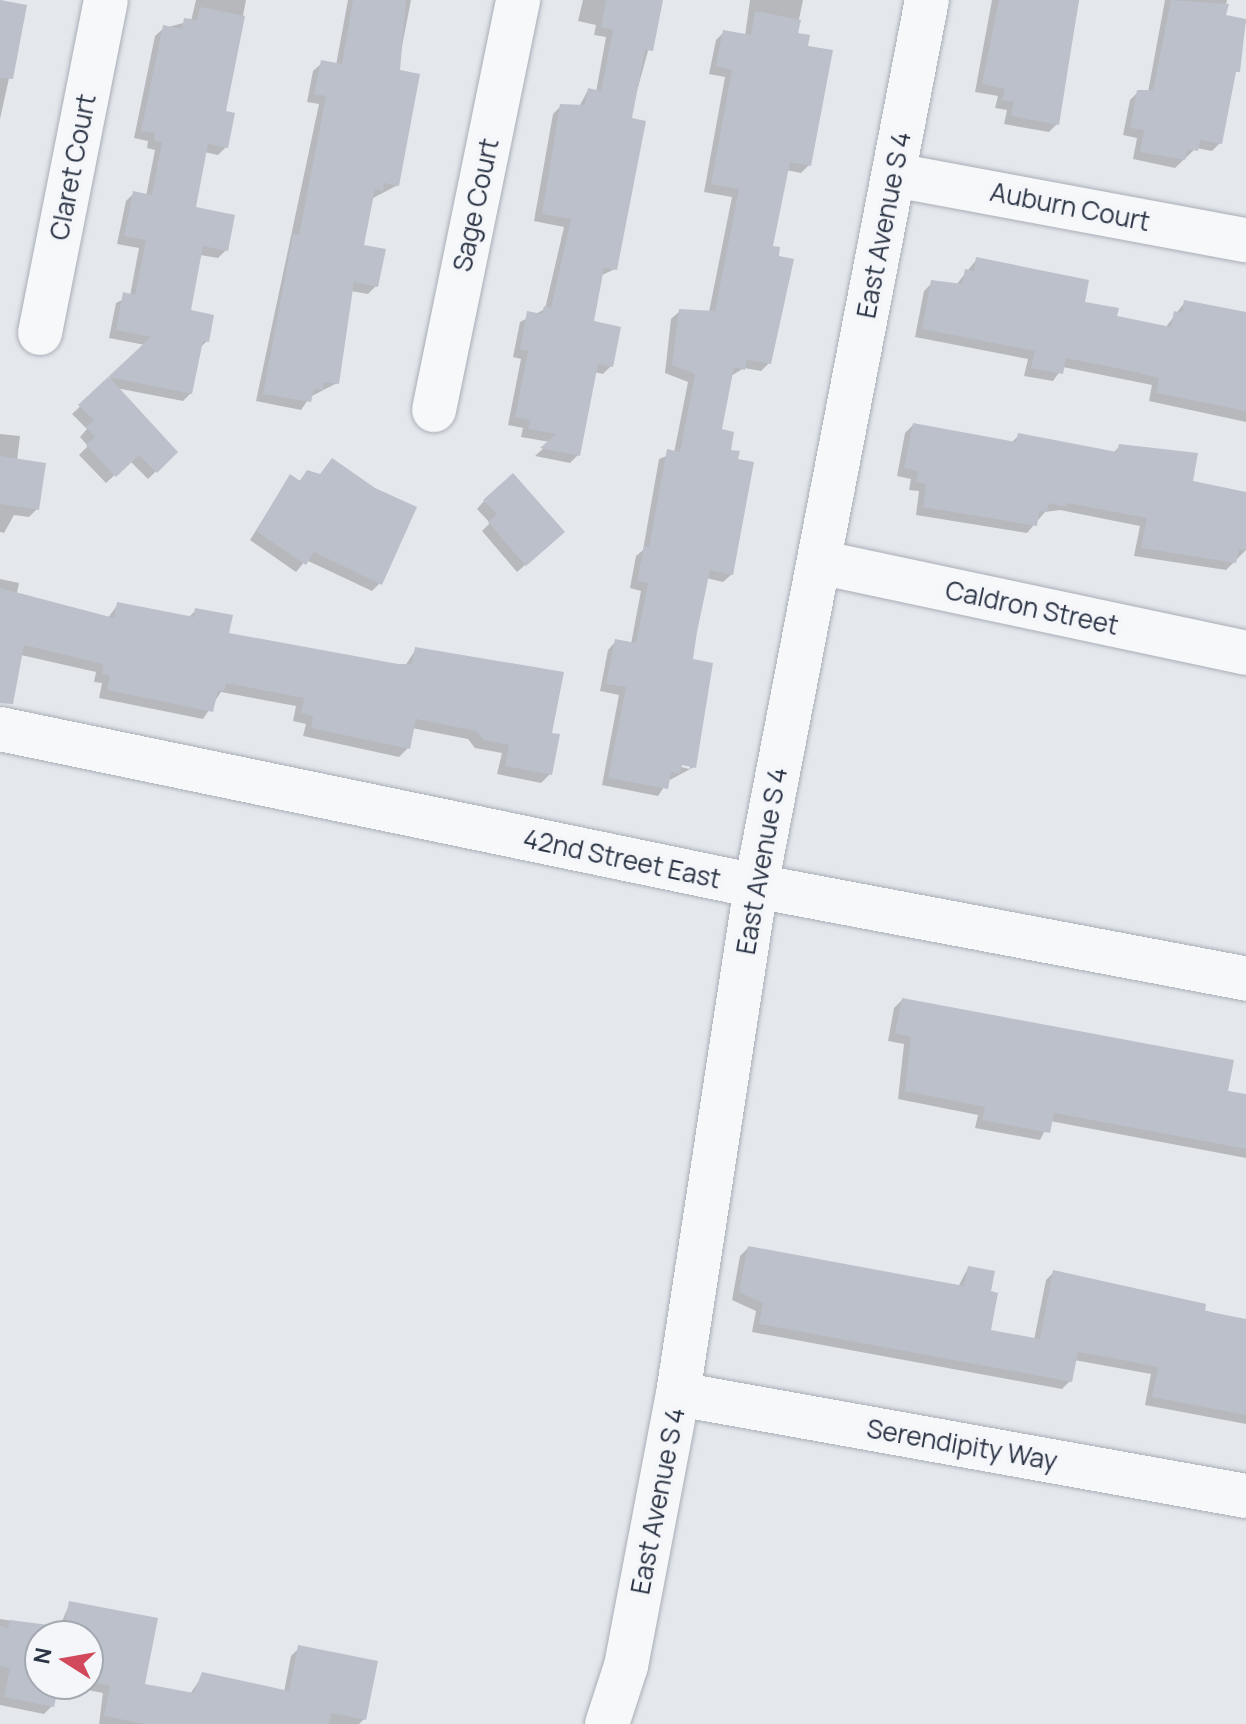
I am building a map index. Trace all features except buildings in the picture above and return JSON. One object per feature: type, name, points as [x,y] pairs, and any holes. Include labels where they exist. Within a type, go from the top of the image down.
[{"type":"street","name":"Claret Court","points":[[40,333],[106,0]]},
{"type":"street","name":"Sage Court","points":[[434,410],[518,0]]},
{"type":"street","name":"East Avenue S 4","points":[[607,1724],[626,1666],[678,1394],[756,886],[927,0]]},
{"type":"street","name":"Auburn Court","points":[[894,175],[1246,240]]},
{"type":"street","name":"Caldron Street","points":[[819,562],[1246,653]]},
{"type":"street","name":"42nd Street East","points":[[0,729],[756,886],[1246,979]]},
{"type":"street","name":"Serendipity Way","points":[[678,1394],[1246,1496]]}]
